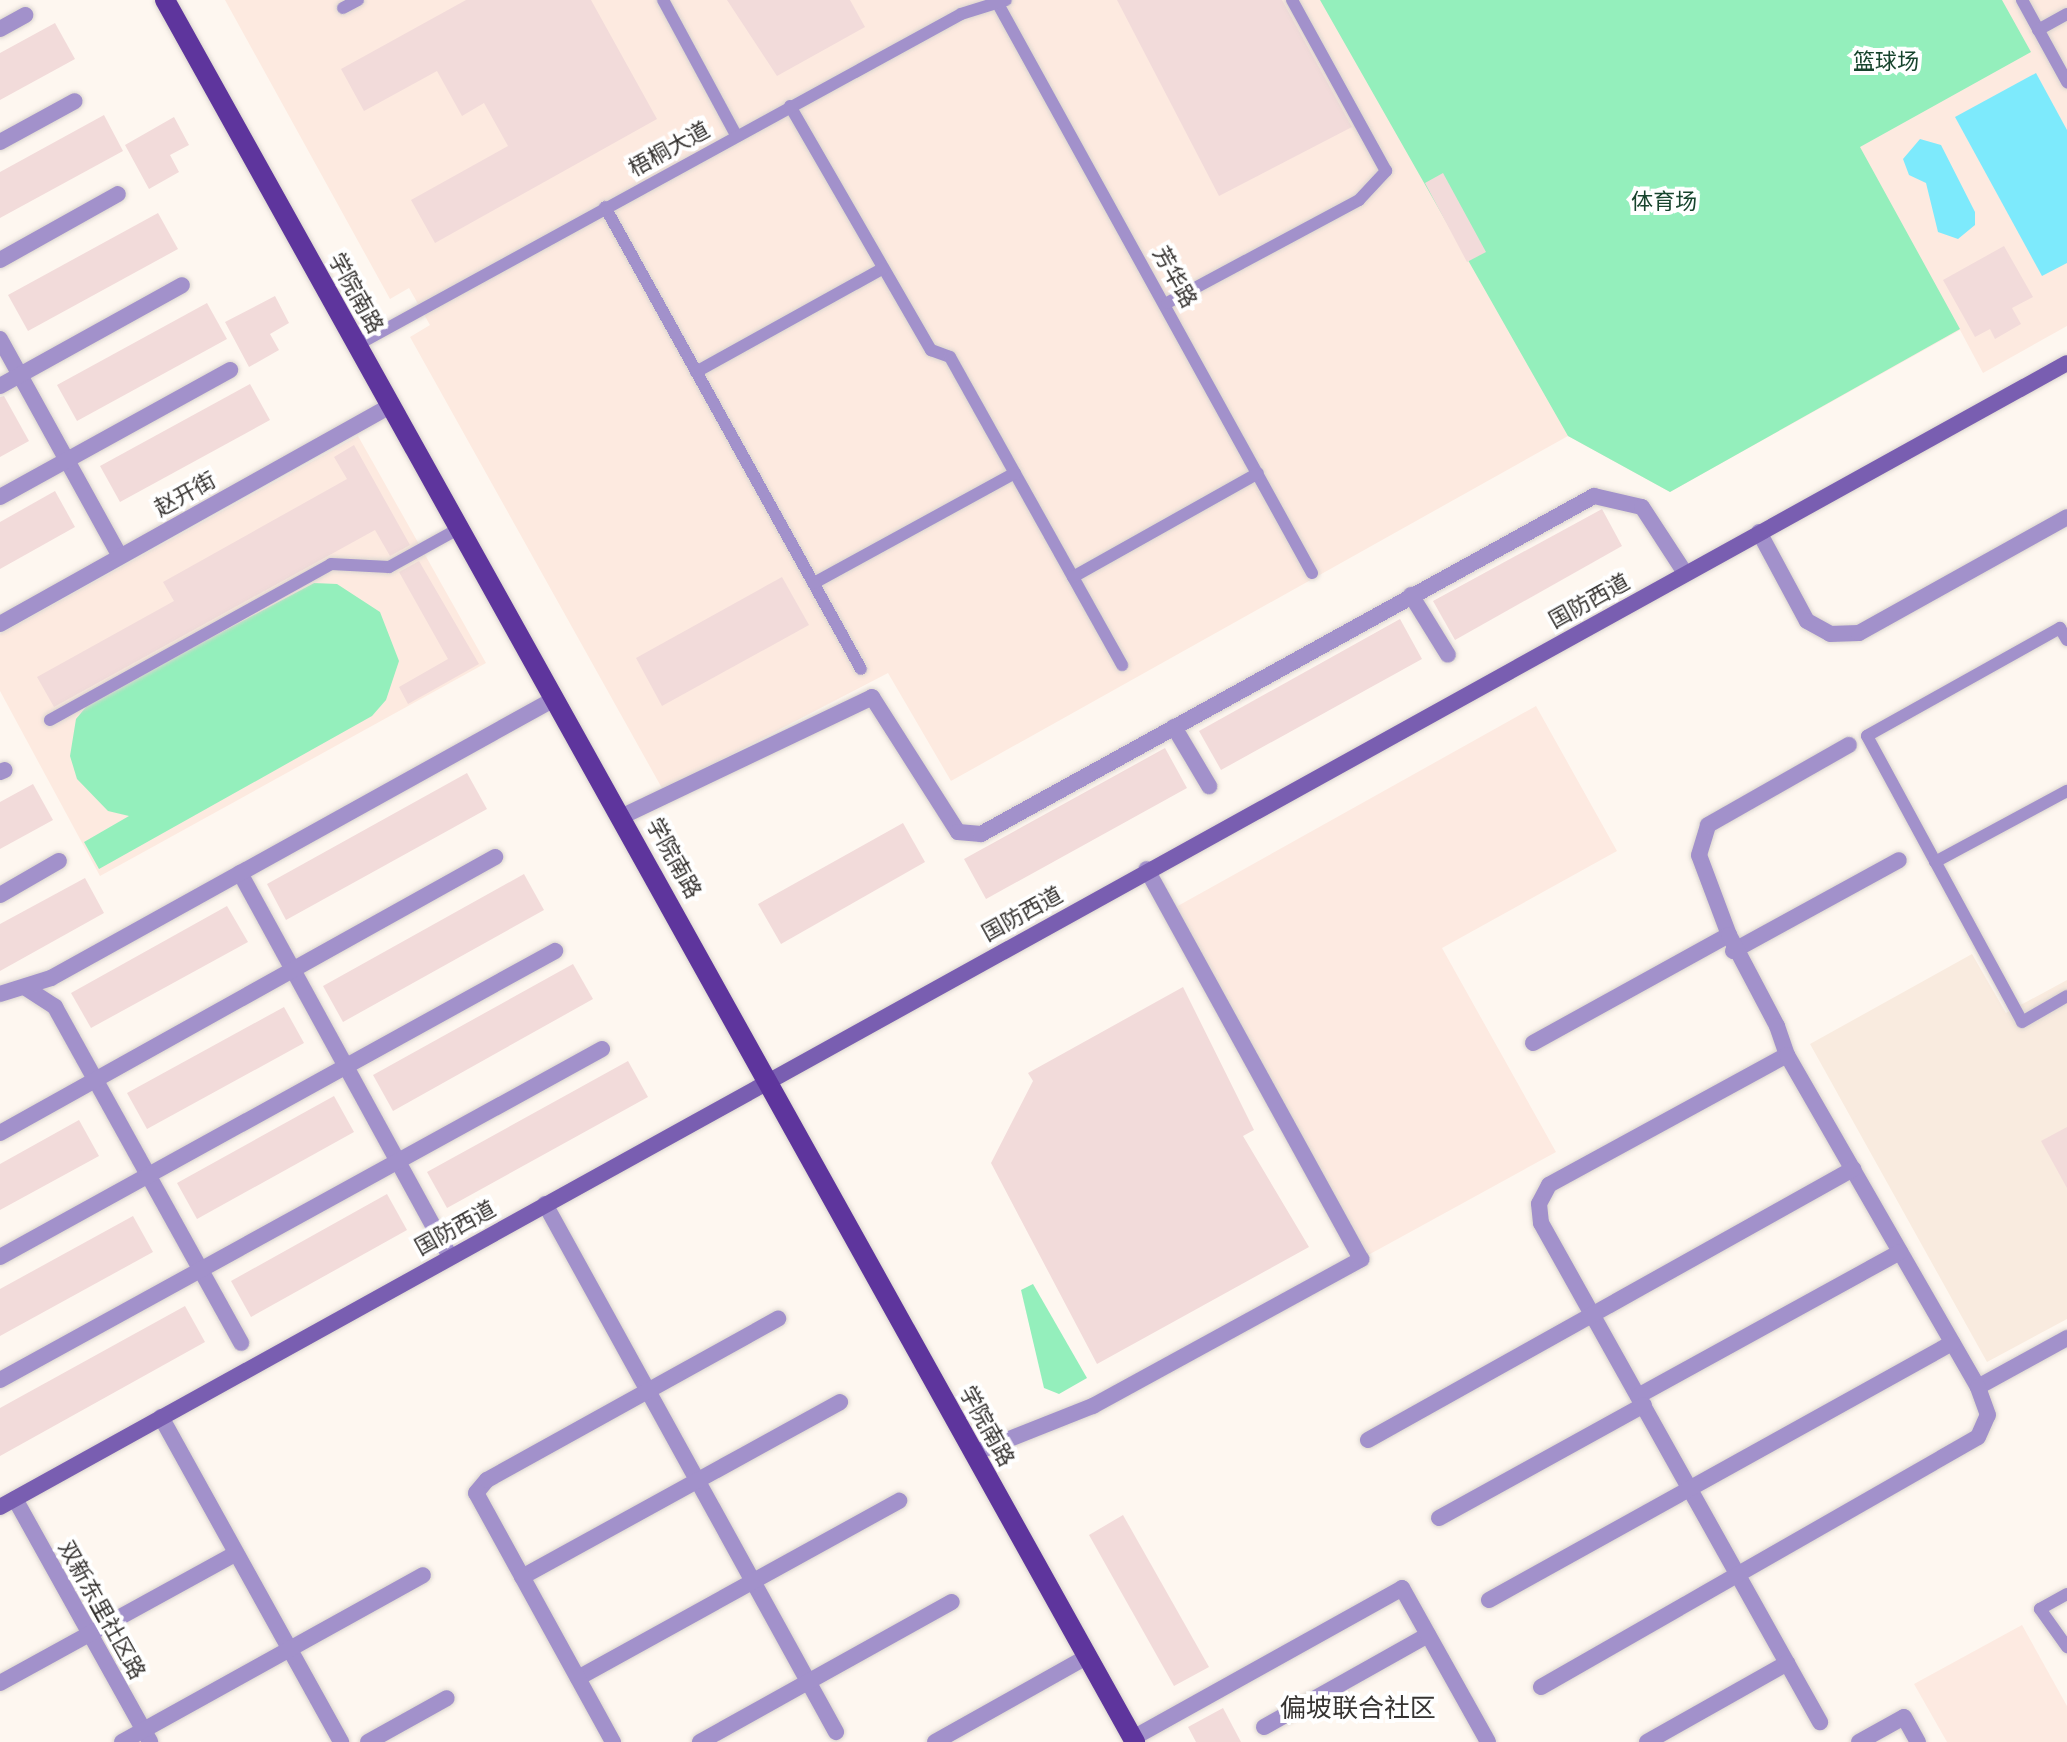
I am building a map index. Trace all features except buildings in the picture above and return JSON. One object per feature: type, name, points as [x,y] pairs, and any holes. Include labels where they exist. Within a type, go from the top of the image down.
[{"type":"main road","name":"学院南路","points":[[165,0],[623,816],[1134,1740]]},
{"type":"street","points":[[0,29],[25,15]]},
{"type":"street","points":[[0,142],[75,101]]},
{"type":"street","points":[[0,260],[118,194]]},
{"type":"street","points":[[0,386],[182,285]]},
{"type":"street","points":[[0,339],[120,556]]},
{"type":"street","name":"国防西道","points":[[8,1503],[1147,869],[2067,363]]},
{"type":"street","points":[[0,497],[230,370]]},
{"type":"street","name":"赵开街","points":[[0,624],[392,405]]},
{"type":"street","points":[[623,816],[872,697],[958,832],[981,834],[1594,496],[1642,507],[1685,573]]},
{"type":"street","points":[[1759,532],[1807,621],[1830,634],[1859,633],[2067,517]]},
{"type":"street","points":[[1411,595],[1448,655]]},
{"type":"street","points":[[0,994],[26,988],[556,698]]},
{"type":"street","points":[[1174,727],[1209,786]]},
{"type":"street","points":[[1541,1687],[1978,1437],[1988,1415],[1978,1387],[1787,1055],[1733,951],[1699,855],[1708,825],[1849,745]]},
{"type":"street","points":[[0,1133],[495,857]]},
{"type":"street","points":[[1733,951],[1899,860]]},
{"type":"street","points":[[0,895],[59,861]]},
{"type":"street","points":[[974,1453],[1093,1406],[1361,1259],[1147,869]]},
{"type":"street","points":[[240,873],[450,1256]]},
{"type":"street","points":[[1533,1043],[1729,935]]},
{"type":"street","points":[[0,1257],[555,951]]},
{"type":"street","points":[[26,988],[55,1007],[241,1343]]},
{"type":"street","points":[[0,1380],[602,1049]]},
{"type":"street","points":[[1787,1055],[1549,1185],[1539,1204],[1541,1223],[1820,1722]]},
{"type":"street","points":[[1368,1440],[1853,1169]]},
{"type":"street","points":[[545,1204],[836,1732]]},
{"type":"street","points":[[1439,1518],[1900,1252]]},
{"type":"street","points":[[613,1742],[476,1493],[487,1480],[778,1319]]},
{"type":"street","points":[[1978,1387],[2067,1338]]},
{"type":"street","points":[[1489,1600],[1952,1343]]},
{"type":"street","points":[[522,1577],[840,1402]]},
{"type":"street","points":[[161,1417],[341,1742]]},
{"type":"street","points":[[578,1678],[899,1501]]},
{"type":"street","name":"双新东里社区路","points":[[8,1503],[90,1633],[147,1736]]},
{"type":"street","points":[[0,1683],[236,1553]]},
{"type":"street","points":[[122,1742],[147,1736],[289,1649],[423,1575]]},
{"type":"street","points":[[1134,1740],[1402,1588],[1481,1740]]},
{"type":"street","points":[[700,1742],[952,1602]]},
{"type":"street","points":[[1264,1727],[1428,1635]]},
{"type":"street","points":[[935,1742],[1088,1656]]},
{"type":"street","points":[[1647,1742],[1787,1663]]},
{"type":"street","points":[[368,1742],[447,1698]]},
{"type":"street","points":[[1859,1742],[1904,1717],[1918,1742]]},
{"type":"lane","points":[[343,8],[358,0]]},
{"type":"lane","points":[[663,0],[736,135]]},
{"type":"lane","points":[[1167,303],[1359,200],[1386,171],[1292,0]]},
{"type":"lane","points":[[2022,0],[2067,82]]},
{"type":"lane","name":"梧桐大道","points":[[357,345],[961,14],[1002,2]]},
{"type":"lane","name":"芳华路","points":[[1002,2],[1312,573]]},
{"type":"lane","points":[[2038,30],[2067,14]]},
{"type":"lane","points":[[790,106],[931,350],[950,357],[1122,665]]},
{"type":"lane","points":[[605,207],[861,669]]},
{"type":"lane","points":[[696,372],[882,269]]},
{"type":"lane","points":[[814,583],[1015,473]]},
{"type":"lane","points":[[1073,577],[1258,473]]},
{"type":"lane","points":[[50,720],[331,564],[389,567],[460,528]]},
{"type":"lane","points":[[2067,640],[2060,628],[1867,736],[2022,1022],[2067,996]]},
{"type":"lane","points":[[1935,862],[2067,791]]},
{"type":"lane","points":[[2067,1594],[2040,1609],[2067,1647]]},
{"type":"shaded area","points":[[225,0],[2067,0],[2067,326],[1983,373],[1960,330],[1670,492],[1568,436],[951,781],[888,673],[663,790],[410,337],[430,325],[409,288],[390,299]]},
{"type":"shaded area","points":[[358,436],[486,663],[100,876],[0,691],[0,634]]},
{"type":"shaded area","points":[[1536,706],[1617,851],[1442,948],[1556,1152],[1361,1259],[1167,912]]},
{"type":"shaded area","points":[[1972,954],[2006,1013],[2067,980],[2067,1319],[1987,1362],[1810,1044]]},
{"type":"shaded area","points":[[2022,1625],[2067,1706],[2067,1742],[1947,1742],[1914,1684]]},
{"type":"green space","name":"体育场","points":[[1320,0],[2002,0],[2031,52],[1860,147],[1960,329],[1670,492],[1568,436]]},
{"type":"green space","points":[[314,583],[337,584],[380,612],[399,661],[386,700],[372,716],[99,869],[84,842],[129,816],[108,811],[77,779],[70,756],[76,719],[90,702]]},
{"type":"green space","points":[[1033,1284],[1087,1378],[1059,1394],[1044,1388],[1021,1290]]},
{"type":"water","points":[[2036,73],[2067,130],[2067,263],[2042,276],[1955,117]]},
{"type":"water","points":[[1920,139],[1941,145],[1975,212],[1975,225],[1958,239],[1938,232],[1926,183],[1909,175],[1903,159]]},
{"type":"district","name":"偏坡联合社区","points":[[1358,1709]]},
{"type":"park label","name":"篮球场","points":[[1886,62]]}]
